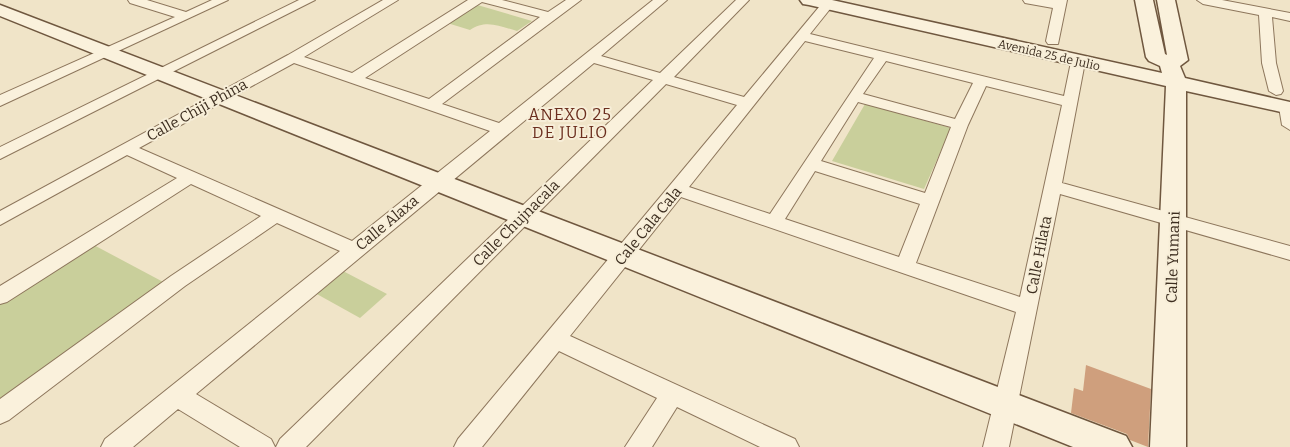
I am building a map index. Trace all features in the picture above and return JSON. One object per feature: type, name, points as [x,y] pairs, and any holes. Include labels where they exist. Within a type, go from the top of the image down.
[{"type":"street","points":[[137,0],[186,16]]},
{"type":"street","points":[[0,101],[7,91],[106,52],[222,0]]},
{"type":"street","points":[[0,154],[309,0]]},
{"type":"street","name":"Calle Chiji Phina","points":[[0,219],[219,97],[294,58],[390,0]]},
{"type":"street","points":[[354,78],[477,0]]},
{"type":"street","points":[[487,0],[550,16]]},
{"type":"street","points":[[432,104],[550,16],[575,0]]},
{"type":"street","name":"Calle Alaxa","points":[[114,447],[658,0]]},
{"type":"street","name":"Calle Chujnacala","points":[[288,447],[743,0]]},
{"type":"street","name":"Avenida 25 de Julio","points":[[868,0],[1053,41],[1171,71],[1287,105]]},
{"type":"street","points":[[1029,0],[1061,3],[1053,41]]},
{"type":"street","points":[[1144,0],[1156,57],[1171,71],[1178,60],[1166,0]]},
{"type":"street","points":[[1203,0],[1290,17]]},
{"type":"street","name":"Avenida 25 de Julio","points":[[818,2],[1078,62],[1171,71]]},
{"type":"street","name":"Cale Cala Cala","points":[[467,447],[678,190],[800,36],[818,2]]},
{"type":"street","points":[[0,10],[1114,447]]},
{"type":"street","points":[[1266,12],[1269,63],[1287,105]]},
{"type":"street","points":[[800,36],[1070,102]]},
{"type":"street","points":[[774,222],[854,96],[882,56]]},
{"type":"street","points":[[590,57],[747,103]]},
{"type":"street","points":[[294,58],[502,129]]},
{"type":"street","name":"Calle Hilata","points":[[996,447],[1028,308],[1078,62]]},
{"type":"street","name":"Calle Yumani","points":[[1168,447],[1174,220],[1171,71]]},
{"type":"street","points":[[904,266],[932,201],[960,126],[982,81]]},
{"type":"street","points":[[854,96],[960,126]]},
{"type":"street","points":[[127,149],[355,250]]},
{"type":"street","points":[[811,164],[932,201]]},
{"type":"street","points":[[0,296],[190,177]]},
{"type":"street","points":[[1053,186],[1290,253]]},
{"type":"street","points":[[678,190],[1028,308]]},
{"type":"street","points":[[0,413],[178,282],[275,215]]},
{"type":"street","points":[[556,339],[786,447]]},
{"type":"street","points":[[638,447],[672,394]]},
{"type":"street","points":[[176,395],[262,447]]},
{"type":"green space","points":[[474,4],[532,21],[517,31],[487,24],[470,30],[444,22]]},
{"type":"green space","points":[[865,104],[951,128],[924,189],[832,161]]},
{"type":"green space","points":[[90,243],[167,284],[0,405],[0,300]]},
{"type":"green space","points":[[343,271],[387,294],[360,318],[315,293]]},
{"type":"building","points":[[1086,365],[1151,389],[1148,447],[1130,440],[1127,434],[1071,413],[1074,388],[1083,391]]},
{"type":"district","name":"ANEXO 25 DE JULIO","points":[[570,123]]}]
